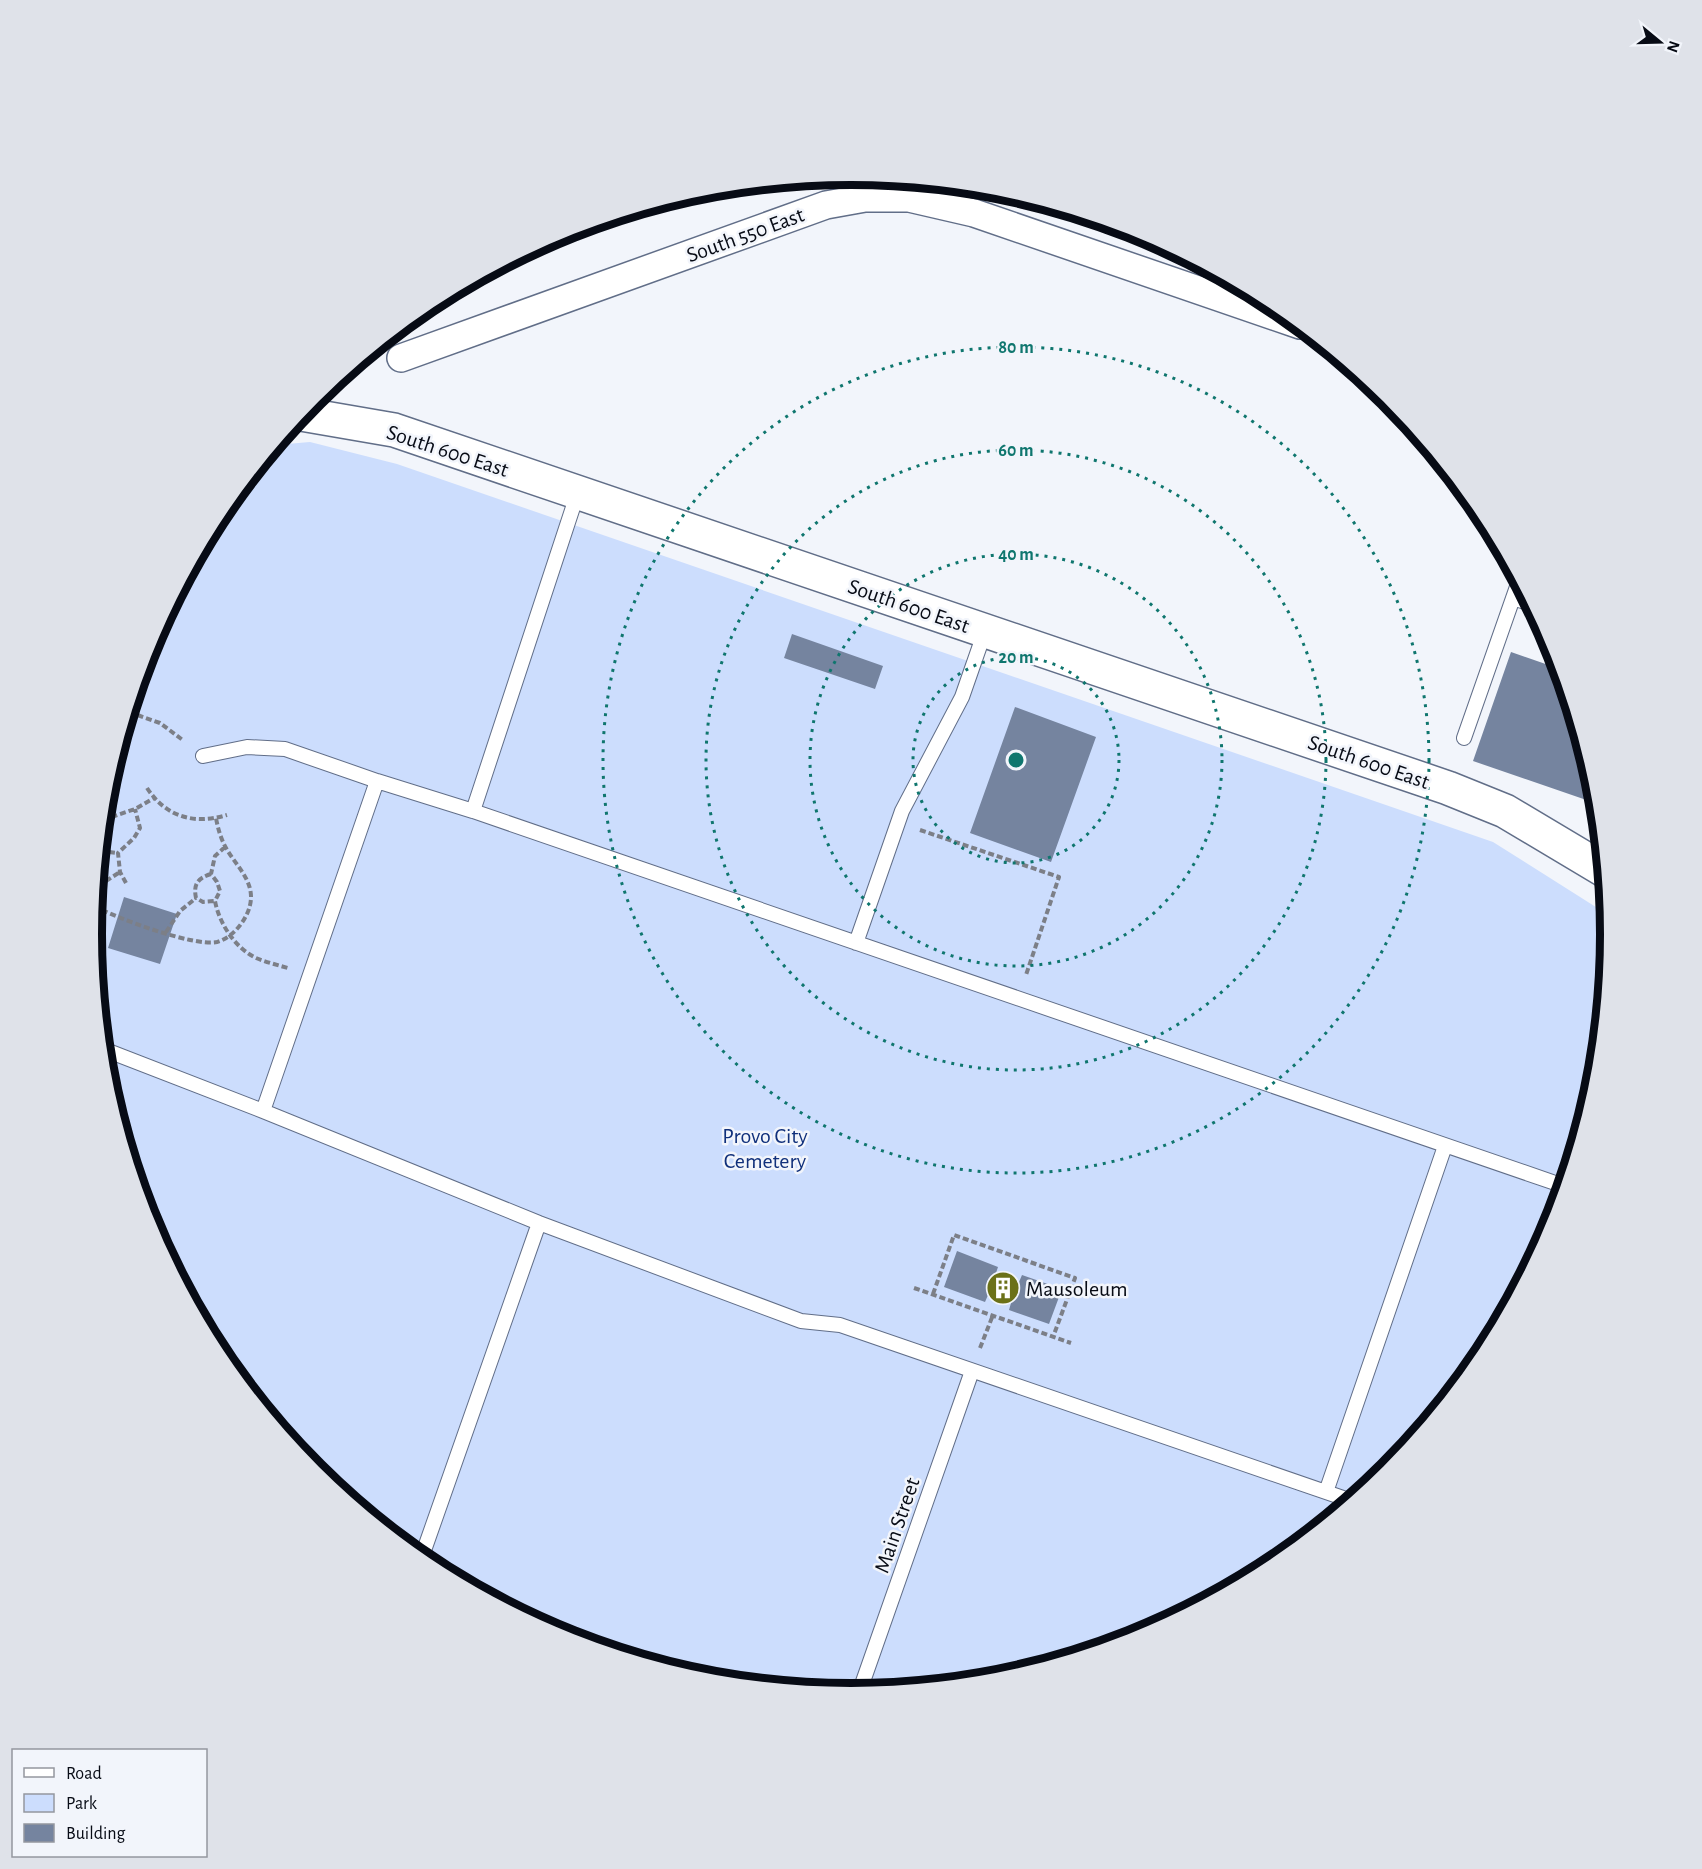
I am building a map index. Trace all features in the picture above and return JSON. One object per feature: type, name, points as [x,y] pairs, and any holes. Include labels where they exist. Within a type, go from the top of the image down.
[{"type":"street","name":"South 550 East","points":[[401,358],[826,205],[865,198],[909,198],[974,213],[1272,315]]},
{"type":"street","name":"South 600 East","points":[[311,416],[394,430],[1448,788],[1505,811],[1596,865]]},
{"type":"lane","points":[[473,811],[578,492]]},
{"type":"lane","points":[[1464,738],[1516,590]]},
{"type":"lane","points":[[1513,598],[1522,601]]},
{"type":"lane","points":[[856,943],[902,811],[962,698],[986,631]]},
{"type":"lane","points":[[203,756],[248,747],[285,749],[473,811],[1557,1184]]},
{"type":"lane","points":[[263,1111],[378,781]]},
{"type":"lane","points":[[111,1052],[538,1223],[801,1321],[840,1325],[1345,1498]]},
{"type":"lane","points":[[1326,1492],[1445,1146]]},
{"type":"lane","points":[[424,1550],[538,1223]]},
{"type":"lane","name":"Main Street","points":[[862,1684],[972,1371]]},
{"type":"path","points":[[136,714],[160,723],[203,756]]},
{"type":"path","points":[[147,788],[165,809],[176,814],[189,818],[216,818],[227,815]]},
{"type":"path","points":[[111,817],[135,809],[154,798]]},
{"type":"path","points":[[107,852],[118,853],[134,838],[140,828],[135,809]]},
{"type":"path","points":[[103,910],[204,942],[218,941],[238,928],[247,915],[251,898],[249,883],[225,847],[216,818]]},
{"type":"path","points":[[898,822],[1059,877],[1018,999]]},
{"type":"path","points":[[225,847],[215,856],[211,874],[220,891],[215,901],[217,911],[230,934],[244,950],[254,957],[311,976]]},
{"type":"path","points":[[118,853],[120,872],[126,883]]},
{"type":"path","points":[[104,881],[120,872]]},
{"type":"path","points":[[211,874],[197,881],[194,889],[196,897],[203,902],[215,901]]},
{"type":"path","points":[[166,932],[180,911],[196,897]]},
{"type":"path","points":[[933,1294],[954,1235],[1075,1278],[1053,1337]]},
{"type":"path","points":[[914,1288],[1071,1344]]},
{"type":"path","points":[[972,1371],[993,1316]]},
{"type":"green space","name":"Provo City Cemetery","points":[[310,442],[397,464],[1493,842],[1599,909],[1600,935],[1594,1032],[1586,1081],[1560,1175],[1523,1266],[1500,1309],[1474,1351],[1414,1428],[1345,1498],[1307,1529],[1226,1583],[1182,1606],[1092,1644],[1045,1658],[949,1677],[900,1682],[851,1684],[753,1677],[657,1658],[610,1644],[520,1606],[476,1583],[395,1529],[357,1498],[321,1464],[257,1390],[228,1351],[179,1266],[142,1175],[128,1128],[116,1081],[108,1032],[104,983],[102,935],[108,837],[116,788],[142,694],[179,603],[202,560],[228,518],[285,444]]},
{"type":"building","points":[[792,634],[883,666],[875,689],[784,658]]},
{"type":"building","points":[[1511,652],[1549,665],[1574,741],[1588,801],[1473,761]]},
{"type":"building","points":[[1015,707],[1096,737],[1051,862],[970,833]]},
{"type":"building","points":[[124,897],[177,914],[160,964],[108,948]]},
{"type":"building","name":"Mausoleum","points":[[957,1251],[998,1267],[996,1273],[1019,1282],[1022,1275],[1062,1289],[1049,1324],[1009,1310],[1011,1303],[988,1295],[985,1302],[944,1287]]},
{"type":"place","name":"Mausoleum","points":[[1003,1288]]}]
